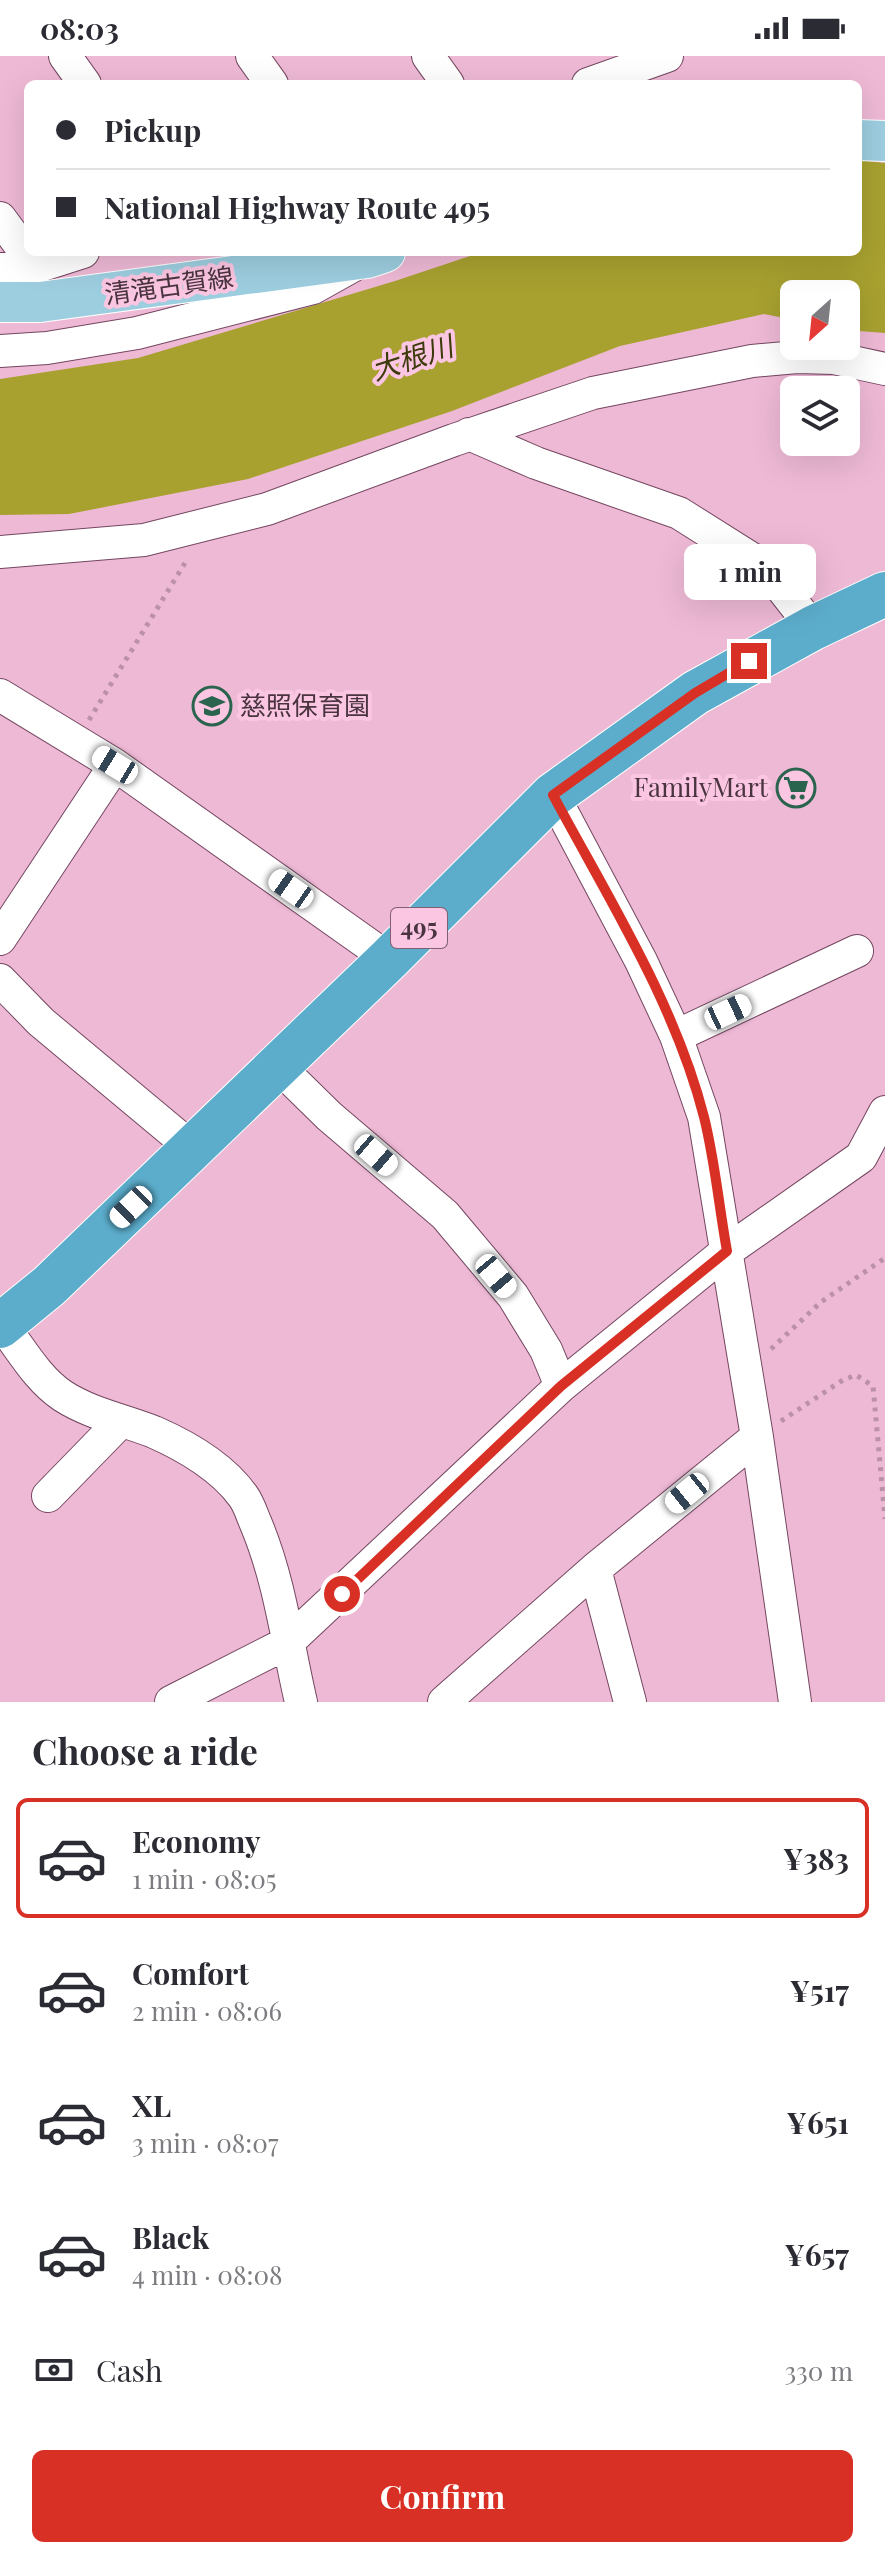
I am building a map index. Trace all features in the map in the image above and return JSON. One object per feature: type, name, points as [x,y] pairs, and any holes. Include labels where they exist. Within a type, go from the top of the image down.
[{"type":"highway","name":"495","points":[[1,1324],[49,1286],[389,959],[553,795],[695,693],[813,628],[885,594]]},
{"type":"main road","points":[[862,140],[885,141]]},
{"type":"main road","name":"清滝古賀線","points":[[0,302],[55,301],[359,256]]},
{"type":"street","points":[[65,56],[82,80]]},
{"type":"street","points":[[252,56],[269,80]]},
{"type":"street","points":[[428,56],[445,80]]},
{"type":"street","points":[[601,72],[667,56]]},
{"type":"street","points":[[0,218],[24,251]]},
{"type":"street","points":[[28,256],[36,267]]},
{"type":"street","points":[[0,269],[36,267],[70,256]]},
{"type":"street","points":[[0,351],[47,348],[137,333],[313,288],[369,256]]},
{"type":"street","points":[[0,552],[144,540],[267,509],[469,434],[593,393],[752,361],[797,357],[834,358],[885,369]]},
{"type":"street","points":[[469,434],[536,463],[679,513],[766,568],[813,628]]},
{"type":"street","points":[[0,695],[115,765],[389,959]]},
{"type":"street","points":[[0,939],[115,765]]},
{"type":"street","points":[[553,795],[641,961],[676,1036],[704,1117],[757,1437],[795,1702]]},
{"type":"street","points":[[676,1036],[857,951]]},
{"type":"street","points":[[0,980],[41,1022],[192,1148]]},
{"type":"street","points":[[278,1066],[329,1116],[445,1215],[513,1296],[546,1350],[561,1386]]},
{"type":"street","points":[[171,1702],[287,1643],[561,1386],[727,1251],[861,1157],[885,1112]]},
{"type":"street","points":[[1,1324],[43,1379],[64,1396],[99,1414],[155,1433],[195,1454],[229,1480],[245,1499],[262,1539],[287,1623],[287,1643],[301,1702]]},
{"type":"street","points":[[48,1496],[121,1421]]},
{"type":"street","points":[[450,1699],[595,1569],[757,1437]]},
{"type":"street","points":[[595,1569],[630,1702]]},
{"type":"path","points":[[76,741],[209,523]]},
{"type":"path","points":[[746,1371],[821,1302],[885,1258]]},
{"type":"path","points":[[757,1437],[843,1380],[856,1375],[873,1386],[885,1519]]},
{"type":"water","name":"大根川","points":[[862,160],[885,163],[885,333],[860,331],[860,280],[780,280],[780,317],[764,314],[620,346],[452,411],[248,479],[69,514],[0,515],[0,379],[138,358],[470,256],[862,256]]},
{"type":"place","name":"慈照保育園","points":[[212,706]]},
{"type":"place","name":"FamilyMart","points":[[796,788]]},
{"type":"route","points":[[342,1594],[561,1386],[727,1251],[704,1117],[676,1036],[641,961],[553,795],[695,693],[749,661]]}]
